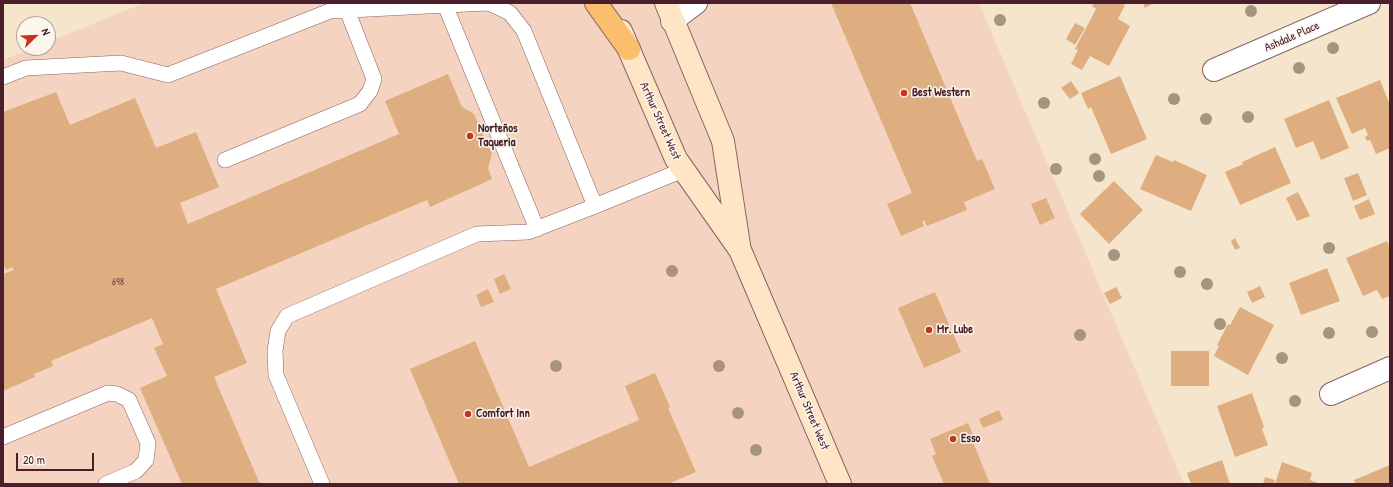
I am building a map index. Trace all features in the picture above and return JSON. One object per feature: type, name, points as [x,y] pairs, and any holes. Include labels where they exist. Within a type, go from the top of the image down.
[{"type":"highway","points":[[596,3],[629,49]]},
{"type":"main road","name":"Arthur Street West","points":[[609,3],[676,160],[740,250],[840,484]]},
{"type":"main road","name":"Arthur Street West","points":[[669,12],[723,141],[740,250]]},
{"type":"street","points":[[669,12],[696,3]]},
{"type":"street","name":"Ashdale Place","points":[[1214,70],[1369,3]]},
{"type":"street","points":[[1331,394],[1390,368]]},
{"type":"lane","points":[[3,77],[26,68],[121,63],[168,75],[330,11],[488,3],[510,13],[524,31],[595,206]]},
{"type":"lane","points":[[445,5],[537,229]]},
{"type":"lane","points":[[225,160],[360,104],[370,91],[374,79],[346,10]]},
{"type":"lane","points":[[322,484],[276,375],[275,351],[278,331],[287,316],[477,234],[528,232],[683,170]]},
{"type":"lane","points":[[3,437],[108,393],[117,394],[129,400],[148,443],[146,460],[136,471],[106,484]]},
{"type":"shaded area","points":[[144,3],[979,3],[1184,484],[3,484],[3,60],[16,55],[16,56],[56,56],[56,39]]},
{"type":"building","points":[[831,3],[910,3],[977,161],[982,159],[995,189],[964,202],[967,210],[927,226],[924,220],[922,221],[924,226],[901,236],[887,204],[912,193]]},
{"type":"building","points":[[1094,3],[1121,3],[1125,5],[1118,19],[1130,26],[1109,66],[1090,56],[1082,70],[1071,64],[1078,50],[1075,49],[1096,9],[1092,6]]},
{"type":"building","points":[[1143,3],[1154,3],[1145,8]]},
{"type":"building","points":[[1075,23],[1085,28],[1075,45],[1066,39]]},
{"type":"building","points":[[448,74],[462,107],[474,114],[492,154],[488,168],[492,179],[430,207],[427,200],[216,289],[247,363],[214,377],[260,484],[182,484],[140,388],[167,376],[154,348],[163,344],[152,318],[51,361],[53,366],[34,374],[35,377],[3,391],[3,274],[14,270],[12,267],[6,270],[3,264],[3,112],[56,92],[70,125],[135,98],[156,148],[196,132],[219,187],[180,203],[188,224],[399,134],[385,101]]},
{"type":"building","points":[[1120,76],[1147,139],[1111,154],[1091,107],[1088,109],[1081,93]]},
{"type":"building","points":[[1380,80],[1390,105],[1390,148],[1376,154],[1370,140],[1367,141],[1365,137],[1368,135],[1365,128],[1352,134],[1336,98]]},
{"type":"building","points":[[1071,81],[1079,93],[1070,99],[1061,88]]},
{"type":"building","points":[[1329,100],[1349,148],[1321,160],[1313,141],[1296,148],[1284,119]]},
{"type":"building","points":[[1275,147],[1291,183],[1240,205],[1225,172],[1243,164],[1242,162]]},
{"type":"building","points":[[1156,155],[1173,162],[1174,160],[1207,175],[1191,211],[1140,189]]},
{"type":"building","points":[[1358,173],[1367,195],[1353,201],[1344,178]]},
{"type":"building","points":[[1114,181],[1143,210],[1109,244],[1080,214]]},
{"type":"building","points":[[1298,192],[1310,216],[1297,221],[1286,198]]},
{"type":"building","points":[[1046,198],[1055,218],[1040,225],[1031,204]]},
{"type":"building","points":[[1369,199],[1375,214],[1360,220],[1354,206]]},
{"type":"building","points":[[1235,238],[1240,248],[1235,250],[1231,241]]},
{"type":"building","points":[[1387,241],[1390,248],[1390,296],[1382,299],[1377,290],[1363,296],[1346,258]]},
{"type":"building","points":[[1327,268],[1340,301],[1301,315],[1289,283]]},
{"type":"building","points":[[504,274],[511,289],[500,294],[494,279]]},
{"type":"building","points":[[1260,286],[1265,297],[1252,303],[1247,292]]},
{"type":"building","points":[[1116,287],[1122,298],[1110,304],[1104,293]]},
{"type":"building","points":[[488,289],[494,302],[481,307],[476,295]]},
{"type":"building","name":"Mr. Lube","points":[[935,292],[961,352],[924,368],[898,308]]},
{"type":"building","points":[[1240,307],[1274,325],[1248,375],[1214,356],[1219,346],[1217,345],[1228,324],[1230,325]]},
{"type":"building","name":"Comfort Inn","points":[[475,341],[529,467],[639,420],[625,386],[655,373],[670,407],[668,408],[696,472],[668,484],[459,484],[410,369]]},
{"type":"building","points":[[1171,351],[1209,351],[1209,386],[1171,386]]},
{"type":"building","points":[[1252,393],[1264,427],[1262,429],[1268,445],[1235,457],[1217,406]]},
{"type":"building","points":[[999,410],[1003,420],[983,428],[979,419]]},
{"type":"building","points":[[968,423],[975,439],[972,440],[990,484],[944,484],[932,456],[936,454],[930,439]]},
{"type":"building","points":[[1222,460],[1230,484],[1191,484],[1187,473]]},
{"type":"building","points":[[1282,462],[1312,473],[1310,480],[1321,484],[1275,484]]},
{"type":"building","points":[[1390,465],[1390,484],[1356,484],[1354,480]]},
{"type":"building","points":[[1265,477],[1275,480],[1273,484],[1263,484]]},
{"type":"place","name":"Best Western","points":[[904,93]]},
{"type":"place","name":"Norteños Taqueria","points":[[470,136]]},
{"type":"place","name":"Mr. Lube","points":[[929,330]]},
{"type":"place","name":"Comfort Inn","points":[[468,414]]},
{"type":"place","name":"Esso","points":[[953,439]]}]
